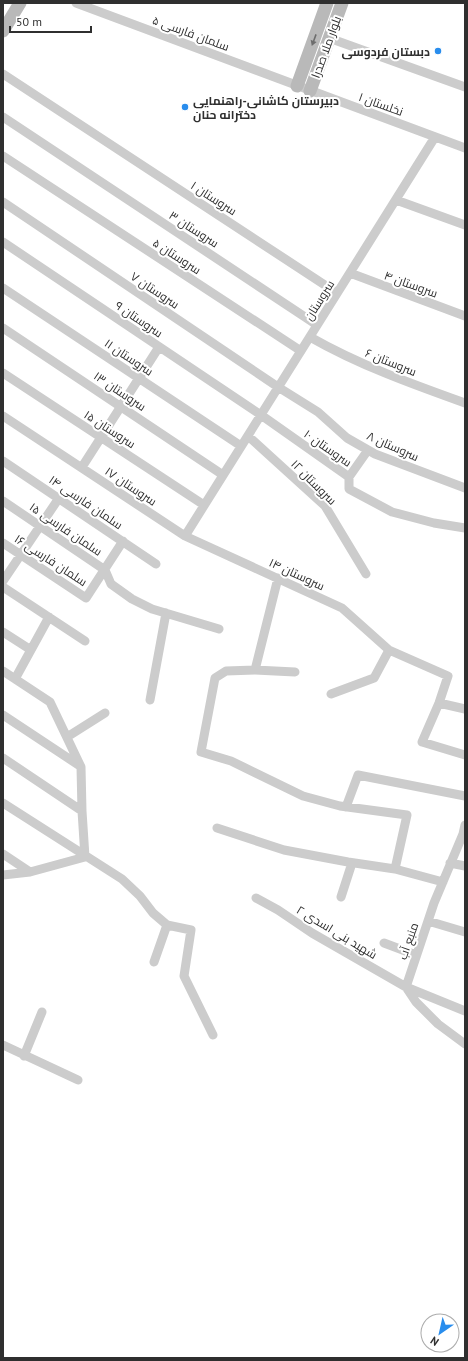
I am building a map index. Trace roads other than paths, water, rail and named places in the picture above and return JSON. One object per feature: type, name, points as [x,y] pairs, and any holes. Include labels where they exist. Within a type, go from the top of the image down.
[{"type":"street","points":[[3,31],[20,3]]},
{"type":"street","name":"سلمان فارسی ۵","points":[[76,3],[297,86]]},
{"type":"street","name":"بلوار ملا صدرا","points":[[297,86],[327,3]]},
{"type":"street","name":"بلوار ملا صدرا","points":[[310,91],[342,3]]},
{"type":"street","points":[[329,38],[465,87]]},
{"type":"street","name":"سروستان ۱","points":[[3,74],[337,293]]},
{"type":"street","name":"نخلستان ۱","points":[[297,86],[465,148]]},
{"type":"street","name":"سروستان ۳","points":[[3,117],[317,325]]},
{"type":"street","name":"سروستان","points":[[223,475],[435,137]]},
{"type":"street","name":"سروستان ۵","points":[[3,156],[301,351]]},
{"type":"street","points":[[396,200],[465,225]]},
{"type":"street","name":"سروستان ۷","points":[[3,202],[278,387]]},
{"type":"street","name":"سروستان ۹","points":[[3,242],[261,415]]},
{"type":"street","name":"سروستان ۴","points":[[350,273],[465,316]]},
{"type":"street","name":"سروستان ۱۱","points":[[3,288],[241,446]]},
{"type":"street","name":"سروستان ۱۳","points":[[3,328],[223,475]]},
{"type":"street","name":"سروستان ۶","points":[[310,337],[338,353],[399,379],[465,403]]},
{"type":"street","points":[[82,467],[159,347]]},
{"type":"street","name":"سروستان ۱۵","points":[[3,373],[204,506]]},
{"type":"street","name":"سروستان ۸","points":[[278,387],[318,412],[347,438],[375,454],[465,488]]},
{"type":"street","name":"سروستان ۱۰","points":[[261,415],[349,477],[349,490],[392,512],[434,523],[465,528]]},
{"type":"street","name":"سروستان ۱۷","points":[[3,416],[185,536]]},
{"type":"street","name":"سروستان ۱۲","points":[[248,436],[325,506],[366,574]]},
{"type":"street","points":[[349,477],[368,450]]},
{"type":"street","name":"سلمان فارسی ۱۴","points":[[3,461],[156,564]]},
{"type":"street","points":[[185,536],[223,475]]},
{"type":"street","points":[[3,581],[59,498]]},
{"type":"street","name":"سلمان فارسی ۱۵","points":[[3,501],[105,570],[111,584],[132,598],[152,609],[219,629]]},
{"type":"street","name":"سروستان ۱۴","points":[[185,536],[342,608],[389,650],[448,676],[439,703]]},
{"type":"street","points":[[105,570],[122,542]]},
{"type":"street","name":"سلمان فارسی ۱۶","points":[[3,543],[86,598],[105,570]]},
{"type":"street","points":[[255,670],[278,578]]},
{"type":"street","points":[[3,587],[85,641]]},
{"type":"street","points":[[150,700],[166,613]]},
{"type":"street","points":[[15,679],[49,618]]},
{"type":"street","points":[[3,632],[31,650]]},
{"type":"street","points":[[331,694],[374,678],[389,650]]},
{"type":"street","points":[[295,672],[255,670],[226,671],[215,678],[201,752],[231,761],[303,796],[346,807],[407,815],[395,869]]},
{"type":"street","points":[[3,671],[50,702],[81,767],[85,857]]},
{"type":"street","points":[[465,709],[439,703],[422,742],[465,755]]},
{"type":"street","points":[[67,737],[105,713]]},
{"type":"street","points":[[3,715],[81,767]]},
{"type":"street","points":[[3,758],[82,811]]},
{"type":"street","points":[[346,807],[358,775],[465,796]]},
{"type":"street","points":[[3,803],[122,880],[140,896],[153,913],[167,925],[191,930],[184,976],[213,1035]]},
{"type":"street","name":"منبع آب","points":[[406,987],[428,921],[450,863],[463,834],[465,825]]},
{"type":"street","points":[[217,828],[284,850],[352,863],[395,869],[443,882]]},
{"type":"street","points":[[3,854],[30,872]]},
{"type":"street","points":[[3,875],[30,872],[85,857]]},
{"type":"street","points":[[341,897],[352,863]]},
{"type":"street","points":[[450,863],[465,866]]},
{"type":"street","name":"شهید بنی اسدی ۲","points":[[256,898],[278,910],[312,933],[406,987],[465,1011]]},
{"type":"street","points":[[428,921],[465,932]]},
{"type":"street","points":[[154,962],[167,925]]},
{"type":"street","points":[[384,943],[416,955]]},
{"type":"street","points":[[406,987],[416,1002],[438,1024],[465,1044]]},
{"type":"street","points":[[24,1056],[42,1012]]},
{"type":"street","points":[[3,1045],[78,1080]]},
{"type":"place","name":"دبستان فردوسی","points":[[438,51]]},
{"type":"place","name":"دبیرستان کاشانی-راهنمایی دخترانه حنان","points":[[185,107]]}]
